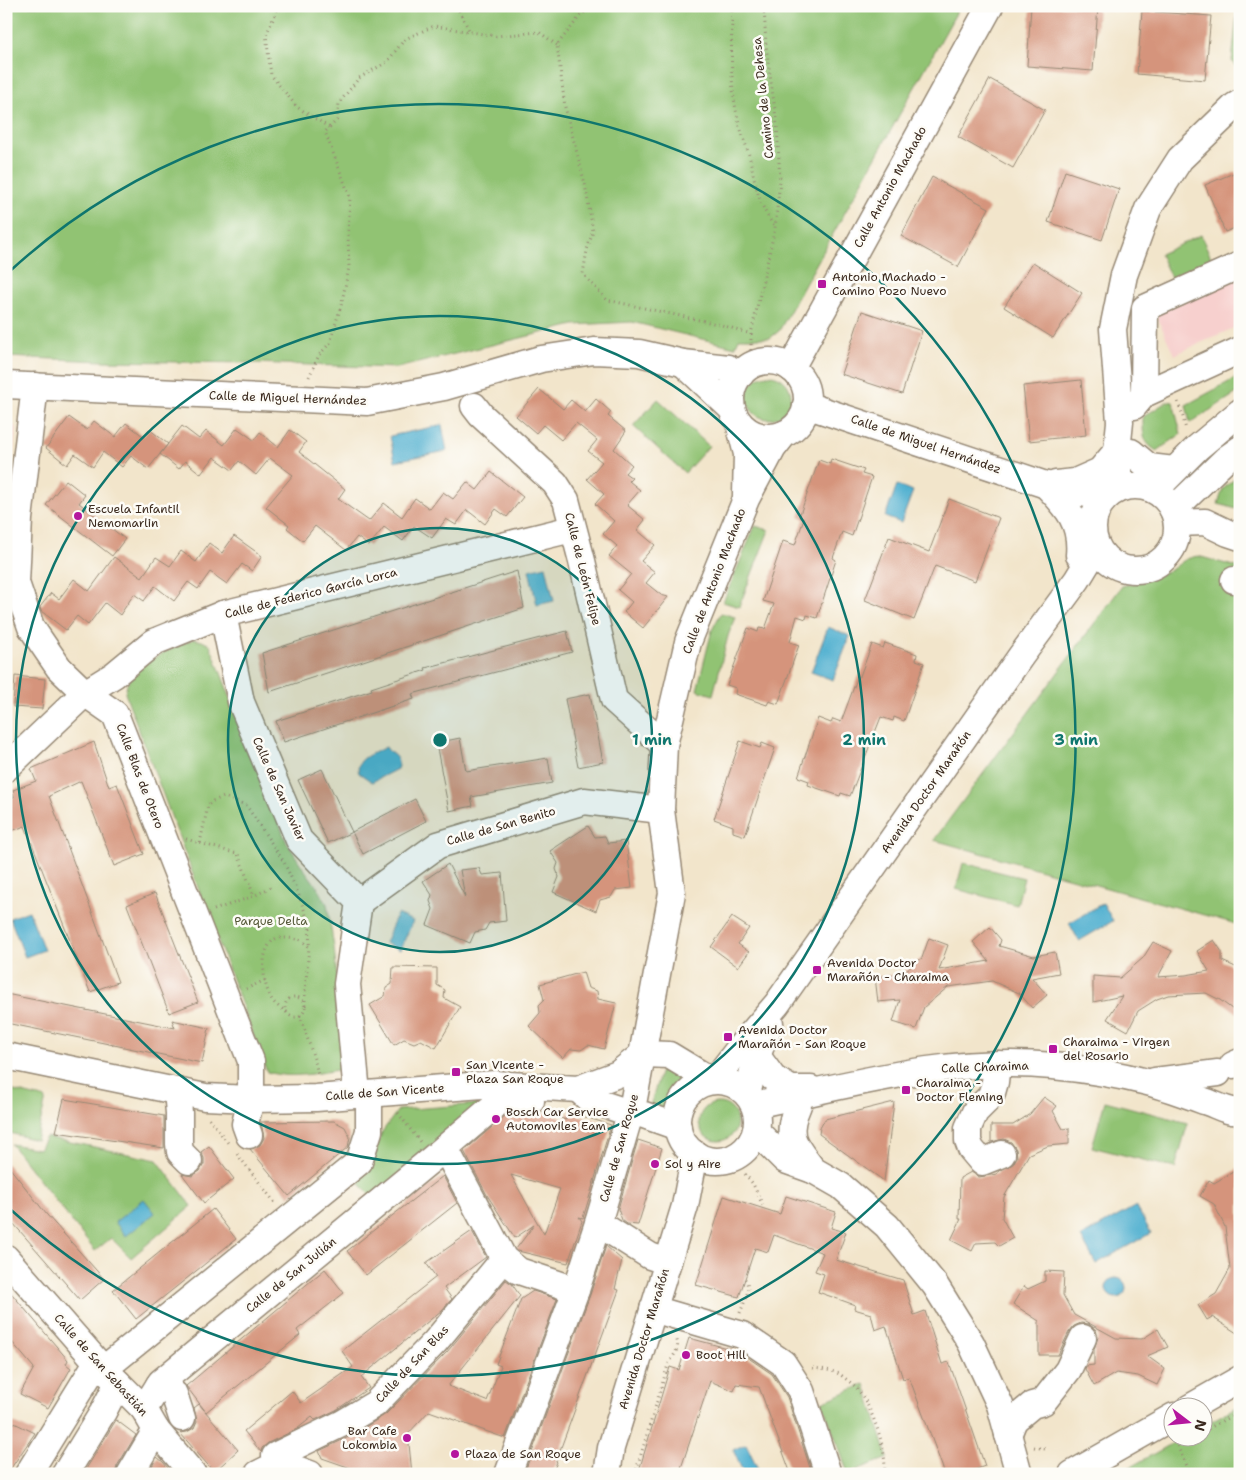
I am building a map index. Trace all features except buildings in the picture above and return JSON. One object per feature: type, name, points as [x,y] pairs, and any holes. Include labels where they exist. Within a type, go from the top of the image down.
[{"type":"street","name":"Calle Antonio Machado","points":[[790,368],[990,6]]},
{"type":"street","points":[[1122,495],[1124,452],[1113,329],[1124,275],[1148,209],[1180,159],[1240,103]]},
{"type":"street","points":[[1144,394],[1145,308],[1240,265]]},
{"type":"street","points":[[1120,422],[1144,394],[1240,350]]},
{"type":"street","name":"Calle de Miguel Hernández","points":[[6,385],[367,402],[444,387],[541,359],[594,351],[639,353],[683,363],[746,370]]},
{"type":"street","points":[[683,363],[736,416],[759,436],[772,437],[784,434],[794,427],[802,417],[806,405],[804,384],[790,368],[771,361],[761,362],[746,370],[735,383],[730,401],[736,416]]},
{"type":"street","name":"Calle Blas de Otero","points":[[35,386],[11,583],[31,627],[59,668],[84,693],[116,714],[251,1061],[251,1099]]},
{"type":"street","name":"Calle de Miguel Hernández","points":[[806,405],[1046,485],[1122,495]]},
{"type":"street","name":"Calle de León Felipe","points":[[474,406],[481,415],[555,483],[566,500],[614,700],[664,745]]},
{"type":"street","points":[[1240,412],[1174,470],[1122,495],[1092,525],[1093,537],[1105,556],[1128,570],[1143,570],[1157,564],[1168,554],[1175,525],[1195,490],[1226,459],[1240,449]]},
{"type":"street","name":"Calle de Antonio Machado","points":[[736,416],[747,454],[746,499]]},
{"type":"street","name":"Calle de Antonio Machado","points":[[661,810],[664,745],[688,642],[746,499],[774,448],[784,434]]},
{"type":"street","points":[[1046,485],[1075,482],[1100,471],[1124,452]]},
{"type":"street","points":[[1124,452],[1149,467],[1174,470]]},
{"type":"street","name":"Calle de Miguel Hernández","points":[[1046,485],[1070,512],[1077,529],[1080,547],[1077,580]]},
{"type":"street","points":[[1195,490],[1198,508],[1224,531]]},
{"type":"street","points":[[1122,495],[1166,499],[1175,525],[1196,534],[1224,531]]},
{"type":"street","name":"Calle de Federico García Lorca","points":[[6,768],[84,693],[114,675],[154,642],[223,614],[572,529]]},
{"type":"street","name":"Avenida Doctor Marañón","points":[[678,1127],[678,1114],[682,1102],[690,1092],[700,1085],[714,1081],[777,1004],[1021,656],[1077,580],[1105,556]]},
{"type":"street","name":"Calle de San Javier","points":[[223,614],[241,702],[299,840],[359,902]]},
{"type":"street","name":"Calle de San Benito","points":[[359,902],[438,844],[584,801],[661,810]]},
{"type":"street","name":"Calle de San Roque","points":[[508,1474],[576,1290],[630,1113],[643,1054],[672,893],[661,810]]},
{"type":"street","points":[[28,1474],[107,1372],[151,1319],[359,1162],[369,1131],[369,1094],[347,984],[359,902]]},
{"type":"street","name":"Avenida Doctor Marañón","points":[[607,1474],[611,1448],[653,1309],[685,1206],[703,1157],[722,1161],[744,1151],[751,1142],[757,1056],[777,1004]]},
{"type":"street","points":[[643,1054],[669,1055],[714,1081],[730,1083],[739,1087],[753,1115],[785,1160],[813,1170],[841,1186],[887,1226],[935,1285],[971,1343],[1000,1405],[1018,1474]]},
{"type":"street","name":"Calle de San Vicente","points":[[6,1056],[205,1097],[251,1099],[316,1098],[496,1084],[573,1088],[618,1074],[643,1054]]},
{"type":"street","name":"Calle Charaima","points":[[757,1056],[773,1078],[791,1089],[824,1090]]},
{"type":"street","points":[[989,1163],[972,1149],[968,1141],[968,1128],[975,1112],[991,1096],[997,1064]]},
{"type":"street","name":"Calle Charaima","points":[[753,1115],[824,1090],[904,1072],[953,1066],[997,1064],[1070,1068],[1147,1082],[1234,1111]]},
{"type":"street","name":"Calle Charaima","points":[[1147,1082],[1233,1066]]},
{"type":"street","name":"Calle Charaima","points":[[1233,1066],[1214,1081],[1212,1090],[1215,1099],[1234,1111]]},
{"type":"street","points":[[573,1088],[590,1100],[678,1127],[684,1142],[703,1157]]},
{"type":"street","name":"Calle de San Julián","points":[[130,1474],[150,1419],[174,1391],[434,1146],[501,1100],[560,1103],[573,1088]]},
{"type":"street","name":"Calle Charaima","points":[[753,1115],[798,1105],[824,1090]]},
{"type":"street","points":[[177,1091],[180,1152],[189,1161]]},
{"type":"street","points":[[249,1135],[245,1124],[251,1099]]},
{"type":"street","points":[[798,1105],[792,1120],[791,1132],[794,1144],[813,1170]]},
{"type":"street","points":[[434,1146],[492,1245],[519,1271],[576,1290]]},
{"type":"street","points":[[598,1223],[650,1256],[668,1262]]},
{"type":"street","name":"Calle de San Blas","points":[[272,1460],[337,1420],[375,1404],[492,1245]]},
{"type":"street","name":"Calle de San Sebastián","points":[[6,1258],[150,1419],[193,1474]]},
{"type":"street","points":[[653,1309],[742,1335],[783,1363],[801,1391],[828,1474]]},
{"type":"street","points":[[1008,1435],[1014,1420],[1032,1405],[1043,1402],[1084,1350]]},
{"type":"street","points":[[65,1474],[103,1412],[107,1372]]},
{"type":"street","points":[[1206,1398],[1240,1379]]},
{"type":"street","points":[[174,1391],[182,1418]]},
{"type":"street","points":[[1072,1474],[1164,1422]]},
{"type":"street","points":[[272,1460],[310,1474]]},
{"type":"path","points":[[279,6],[266,35],[271,75],[297,107],[330,128]]},
{"type":"path","points":[[457,6],[470,32]]},
{"type":"path","points":[[557,45],[592,6]]},
{"type":"path","points":[[732,6],[732,70],[736,113],[748,152],[759,199],[766,216],[775,228]]},
{"type":"path","name":"Camino de la Dehesa","points":[[746,370],[751,334],[775,228],[780,180],[777,125],[766,46],[764,6]]},
{"type":"path","points":[[309,377],[319,355],[330,343],[342,302],[349,267],[350,197],[325,132],[337,120],[339,103],[359,78],[387,62],[405,39],[434,26],[496,36],[539,32],[557,45],[565,107],[585,184],[593,231],[587,250],[583,274],[608,300],[722,325],[751,334]]},
{"type":"path","points":[[1177,399],[1187,438]]},
{"type":"path","points":[[200,843],[208,806],[213,801],[224,797],[246,805],[287,870],[310,926],[309,947],[305,992],[305,1007],[300,1015],[294,1017],[278,1007],[270,996],[265,980],[266,950],[274,939],[298,939],[309,947]]},
{"type":"path","points":[[183,838],[238,854],[254,896]]},
{"type":"path","points":[[212,911],[254,896],[274,886]]},
{"type":"path","points":[[242,991],[265,980]]},
{"type":"path","points":[[287,1012],[285,1004],[292,997],[301,999],[305,1007]]},
{"type":"path","points":[[300,1015],[318,1077]]},
{"type":"path","points":[[369,1094],[434,1146]]},
{"type":"path","points":[[207,1116],[279,1208]]},
{"type":"path","points":[[745,1174],[753,1184],[764,1208]]},
{"type":"path","points":[[740,1312],[748,1289],[745,1280]]},
{"type":"path","name":"Avenida Doctor Marañón","points":[[635,1474],[668,1365],[676,1352],[677,1340],[672,1331]]},
{"type":"path","points":[[811,1368],[839,1374],[854,1386],[870,1410],[885,1453],[886,1465],[884,1474]]},
{"type":"path","points":[[1214,1426],[1240,1411]]},
{"type":"path","points":[[1178,1448],[1191,1474]]},
{"type":"shaded area","points":[[1240,276],[1240,325],[1174,355],[1156,314]]},
{"type":"shaded area","points":[[6,415],[16,429],[9,486],[15,496],[6,523]]},
{"type":"green space","points":[[6,6],[960,6],[779,331],[770,338],[739,338],[735,347],[632,322],[574,325],[397,368],[6,357]]},
{"type":"green space","points":[[1238,6],[1240,6],[1240,72],[1232,61]]},
{"type":"green space","points":[[1201,235],[1213,262],[1172,280],[1160,254]]},
{"type":"green space","points":[[765,375],[773,375],[785,381],[791,397],[785,413],[773,419],[765,419],[753,413],[747,401],[747,393],[753,381]]},
{"type":"green space","points":[[1240,376],[1240,391],[1190,423],[1186,405]]},
{"type":"green space","points":[[658,399],[709,446],[685,473],[633,426]]},
{"type":"green space","points":[[1168,401],[1173,402],[1181,434],[1157,451],[1148,444],[1144,437],[1143,417]]},
{"type":"green space","points":[[1240,474],[1240,510],[1218,504],[1223,489]]},
{"type":"green space","points":[[755,526],[769,530],[739,607],[723,602]]},
{"type":"green space","points":[[1198,556],[1240,568],[1240,925],[934,840],[1122,586],[1162,574],[1192,557]]},
{"type":"green space","points":[[721,613],[735,617],[728,636],[713,695],[697,690],[712,630]]},
{"type":"green space","name":"Parque Delta","points":[[194,639],[210,645],[286,841],[327,904],[334,947],[346,1069],[297,1075],[267,1072],[125,693],[130,678],[142,666],[159,655]]},
{"type":"green space","points":[[963,863],[1024,878],[1017,905],[956,889]]},
{"type":"green space","points":[[662,1067],[692,1075],[674,1096],[668,1114],[650,1106]]},
{"type":"green space","points":[[6,1089],[46,1099],[36,1140],[6,1132]]},
{"type":"green space","points":[[1105,1101],[1188,1123],[1175,1168],[1092,1147]]},
{"type":"green space","points":[[718,1103],[732,1108],[737,1122],[732,1136],[718,1141],[704,1136],[699,1122],[704,1108]]},
{"type":"green space","points":[[479,1104],[372,1198],[354,1176],[372,1164],[382,1132],[398,1110]]},
{"type":"green space","points":[[46,1137],[157,1160],[192,1206],[131,1258],[111,1238],[95,1251],[11,1144],[39,1149]]},
{"type":"green space","points":[[865,1384],[888,1458],[848,1473],[822,1402]]},
{"type":"green space","points":[[1240,1405],[1240,1474],[1118,1474],[1164,1448],[1214,1448],[1214,1419]]},
{"type":"water","points":[[442,425],[447,451],[395,461],[390,436]]},
{"type":"water","points":[[897,485],[913,491],[901,523],[885,517]]},
{"type":"water","points":[[546,566],[554,601],[537,605],[529,570]]},
{"type":"water","points":[[828,627],[850,636],[833,680],[811,672]]},
{"type":"water","points":[[386,747],[398,761],[397,769],[372,782],[359,773],[360,763],[366,757]]},
{"type":"water","points":[[1103,903],[1113,921],[1079,941],[1069,923]]},
{"type":"water","points":[[29,911],[44,950],[25,957],[10,918]]},
{"type":"water","points":[[397,914],[413,921],[400,950],[385,943]]},
{"type":"water","points":[[144,1199],[155,1213],[126,1236],[115,1222]]},
{"type":"water","points":[[1136,1206],[1151,1233],[1096,1264],[1081,1237]]},
{"type":"water","points":[[1116,1278],[1123,1281],[1126,1288],[1123,1295],[1116,1298],[1109,1295],[1106,1288],[1109,1281]]},
{"type":"water","points":[[746,1444],[758,1469],[744,1474],[733,1450]]},
{"type":"place","name":"Antonio Machado - Camino Pozo Nuevo","points":[[822,284]]},
{"type":"place","name":"Escuela Infantil Nemomarlin","points":[[78,516]]},
{"type":"place","name":"Avenida Doctor Marañón - Charaima","points":[[817,970]]},
{"type":"place","name":"Avenida Doctor Marañón - San Roque","points":[[728,1037]]},
{"type":"place","name":"Charaima - Virgen del Rosario","points":[[1053,1049]]},
{"type":"place","name":"San Vicente - Plaza San Roque","points":[[456,1072]]},
{"type":"place","name":"Charaima - Doctor Fleming","points":[[906,1090]]},
{"type":"place","name":"Bosch Car Service Automoviles Eam","points":[[496,1119]]},
{"type":"place","name":"Sol y Aire","points":[[655,1164]]},
{"type":"place","name":"Boot Hill","points":[[686,1355]]},
{"type":"place","name":"Bar Cafe Lokombia","points":[[407,1438]]},
{"type":"place","name":"Plaza de San Roque","points":[[455,1454]]}]
